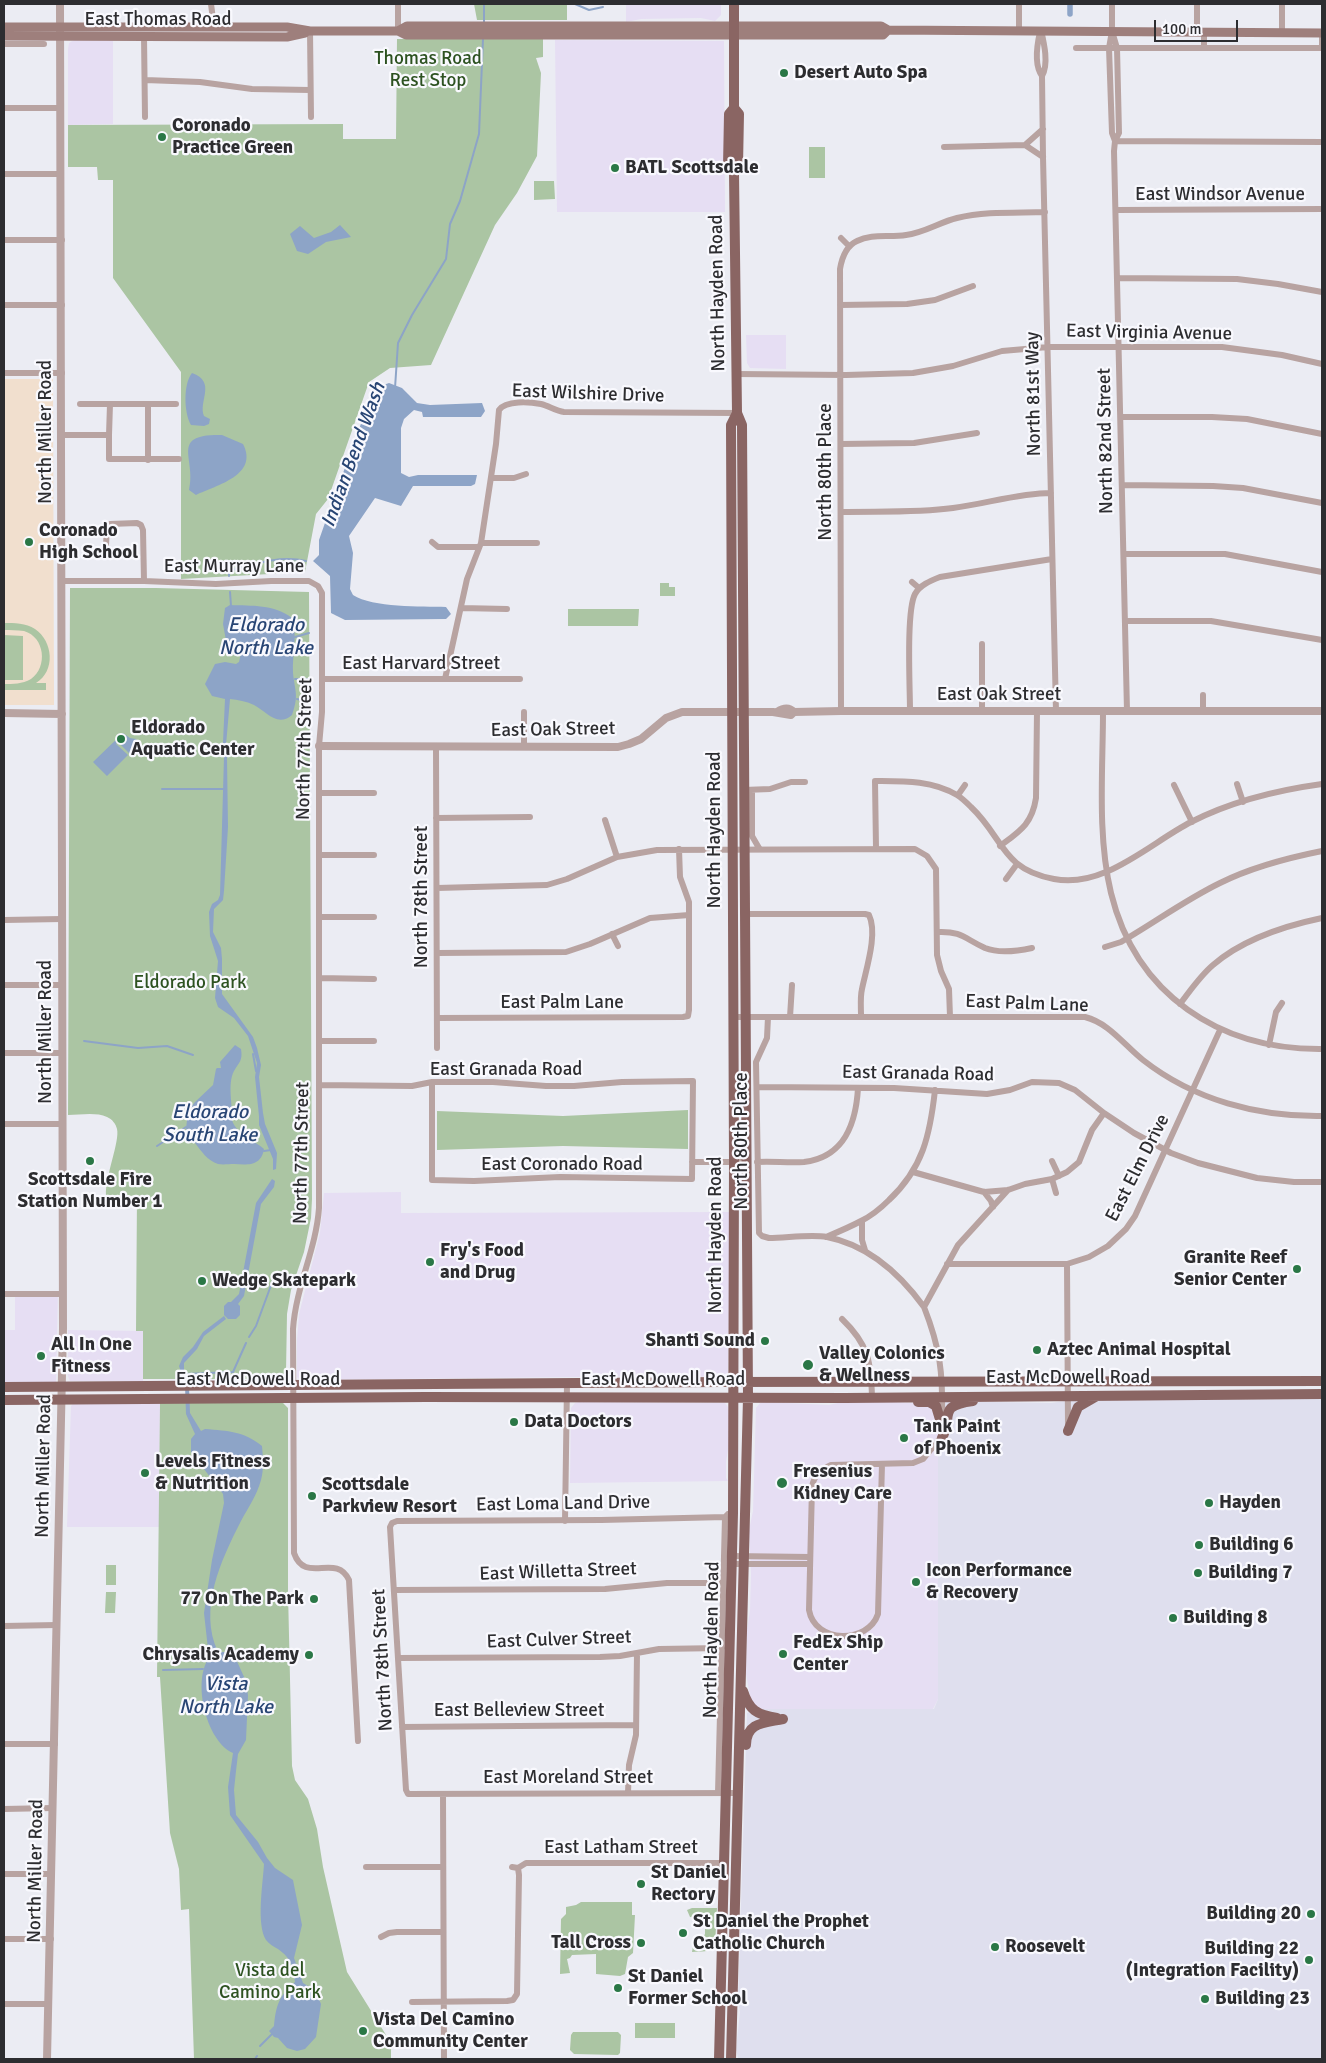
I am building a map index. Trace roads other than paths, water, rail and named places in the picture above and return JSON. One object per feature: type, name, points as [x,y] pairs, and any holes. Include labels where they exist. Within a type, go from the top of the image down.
[{"type":"main road","name":"North Hayden Road","points":[[731,2059],[740,1763],[752,1162],[745,1017],[744,848],[748,790],[744,711],[742,425],[737,413],[734,173],[738,166],[739,114],[734,108],[734,4]]},
{"type":"main road","name":"East Thomas Road","points":[[5,37],[60,31],[214,27],[287,27],[310,31],[398,31],[406,35],[577,35],[641,31],[651,29],[656,25],[734,30],[883,35],[888,30],[1322,32]]},
{"type":"main road","name":"East Thomas Road","points":[[398,31],[407,26],[543,26],[634,30],[734,30]]},
{"type":"main road","name":"East Thomas Road","points":[[60,31],[144,36],[288,37],[310,31]]},
{"type":"main road","name":"North Hayden Road","points":[[734,108],[729,114],[728,138],[728,166],[734,173]]},
{"type":"main road","points":[[728,138],[734,141],[734,159],[738,163]]},
{"type":"main road","name":"North Hayden Road","points":[[719,2059],[725,1863],[723,1793],[728,1719],[731,1560],[729,1515],[734,1397],[731,425],[737,413]]},
{"type":"main road","points":[[732,572],[743,572]]},
{"type":"main road","name":"East McDowell Road","points":[[4,1387],[734,1382],[1322,1381]]},
{"type":"main road","points":[[1238,1382],[1238,1394]]},
{"type":"main road","name":"East McDowell Road","points":[[4,1400],[1322,1394]]},
{"type":"main road","points":[[1068,1431],[1078,1407],[1099,1395]]},
{"type":"main road","points":[[942,1438],[946,1430],[947,1414],[953,1405],[1019,1396]]},
{"type":"main road","points":[[893,1397],[902,1402],[933,1404],[939,1410],[942,1426]]},
{"type":"main road","points":[[740,1763],[746,1750],[748,1732],[758,1725],[783,1719],[769,1717],[752,1710],[741,1687]]},
{"type":"main road","points":[[728,1719],[740,1719]]},
{"type":"street","name":"North Miller Road","points":[[48,2059],[62,1399],[62,240],[60,4]]},
{"type":"street","points":[[211,4],[214,27]]},
{"type":"street","points":[[398,4],[398,31]]},
{"type":"street","points":[[1018,30],[1019,4]]},
{"type":"street","name":"North 82nd Street","points":[[1112,4],[1112,31],[1109,48],[1117,210],[1127,711]]},
{"type":"street","points":[[1197,4],[1204,48]]},
{"type":"street","points":[[1282,4],[1282,32]]},
{"type":"street","name":"North 81st Way","points":[[1041,30],[1037,44],[1038,70],[1042,76],[1046,212],[1056,711]]},
{"type":"street","points":[[310,31],[310,117]]},
{"type":"street","name":"North 82nd Street","points":[[1112,31],[1118,48],[1119,133],[1115,141]]},
{"type":"street","name":"East Thomas Road","points":[[1076,48],[1322,48],[1322,32]]},
{"type":"street","points":[[144,36],[145,117]]},
{"type":"street","name":"East Thomas Road","points":[[5,37],[44,44]]},
{"type":"street","points":[[145,80],[200,82],[252,88],[310,90]]},
{"type":"street","points":[[4,108],[60,108]]},
{"type":"street","points":[[1024,145],[1043,129]]},
{"type":"street","points":[[1115,141],[1322,142]]},
{"type":"street","points":[[944,147],[1024,145],[1043,157]]},
{"type":"street","points":[[4,174],[61,174]]},
{"type":"street","name":"East Windsor Avenue","points":[[1117,210],[1322,210]]},
{"type":"street","points":[[841,238],[849,246],[866,238],[907,235],[972,215],[1046,212]]},
{"type":"street","points":[[4,240],[62,240]]},
{"type":"street","name":"North 80th Place","points":[[842,711],[840,269],[843,255],[849,246]]},
{"type":"street","points":[[1118,278],[1237,279],[1322,292]]},
{"type":"street","points":[[840,305],[907,304],[935,300],[974,286]]},
{"type":"street","points":[[4,306],[62,305]]},
{"type":"street","name":"East Virginia Avenue","points":[[737,374],[841,375],[920,372],[953,366],[1002,351],[1048,347],[1222,347],[1282,354],[1322,364]]},
{"type":"street","points":[[4,373],[62,373]]},
{"type":"street","points":[[80,404],[176,404]]},
{"type":"street","points":[[110,404],[109,459],[179,459]]},
{"type":"street","points":[[148,404],[148,460]]},
{"type":"street","name":"East Wilshire Drive","points":[[490,478],[499,410],[505,404],[540,404],[564,412],[737,413]]},
{"type":"street","points":[[1121,416],[1247,419],[1322,434]]},
{"type":"street","points":[[841,444],[914,443],[977,433]]},
{"type":"street","points":[[62,435],[109,435]]},
{"type":"street","points":[[445,679],[467,579],[480,545],[490,478],[514,478],[526,474]]},
{"type":"street","points":[[1122,485],[1243,488],[1322,503]]},
{"type":"street","points":[[841,512],[912,512],[950,509],[1026,494],[1052,493]]},
{"type":"street","points":[[106,545],[107,527],[110,524],[137,523],[142,526],[144,530],[144,581]]},
{"type":"street","points":[[432,542],[438,547],[537,543]]},
{"type":"street","points":[[1124,554],[1226,554],[1322,572]]},
{"type":"street","points":[[910,711],[910,606],[919,588],[929,581],[940,577],[1052,559]]},
{"type":"street","name":"East Murray Lane","points":[[62,581],[144,581],[216,584],[297,580],[316,584]]},
{"type":"street","points":[[912,582],[919,588]]},
{"type":"street","name":"North 77th Street","points":[[316,584],[320,589],[322,598],[322,712],[319,746],[318,1215],[312,1247],[296,1302],[293,1329],[294,1553],[300,1563],[306,1568],[338,1568],[347,1575],[349,1580],[358,1741]]},
{"type":"street","points":[[461,608],[507,609]]},
{"type":"street","points":[[1126,621],[1219,622],[1266,632],[1322,640]]},
{"type":"street","points":[[982,644],[982,711]]},
{"type":"street","name":"East Harvard Street","points":[[322,679],[520,678]]},
{"type":"street","points":[[1203,695],[1203,711]]},
{"type":"street","name":"East Oak Street","points":[[319,746],[624,746],[641,739],[660,722],[672,715],[693,711],[777,712],[782,709],[790,709],[794,712],[1322,710]]},
{"type":"street","points":[[1000,846],[1023,829],[1034,811],[1036,798],[1037,711]]},
{"type":"street","points":[[1103,711],[1103,802],[1108,872],[1111,892],[1127,939],[1153,978],[1180,1004],[1220,1030],[1284,1048],[1322,1049]]},
{"type":"street","points":[[524,712],[524,747]]},
{"type":"street","points":[[4,713],[62,714]]},
{"type":"street","name":"North 78th Street","points":[[436,747],[437,1048]]},
{"type":"street","points":[[876,848],[875,781],[913,781],[935,786],[958,795],[977,813],[1000,846],[1017,864],[1034,873],[1064,880],[1093,878],[1108,872],[1192,822],[1242,802],[1298,787],[1322,784]]},
{"type":"street","points":[[748,790],[778,787],[791,782],[805,782]]},
{"type":"street","points":[[1237,784],[1242,802]]},
{"type":"street","points":[[958,795],[965,785]]},
{"type":"street","points":[[1174,785],[1192,822]]},
{"type":"street","name":"North Hayden Road","points":[[748,790],[752,836],[759,848]]},
{"type":"street","points":[[319,792],[374,793]]},
{"type":"street","points":[[436,818],[530,817]]},
{"type":"street","points":[[605,820],[617,857]]},
{"type":"street","points":[[436,888],[547,885],[567,879],[617,857],[646,851],[732,848],[915,849],[927,856],[936,869],[938,962],[949,989],[950,1017]]},
{"type":"street","points":[[437,953],[566,952],[590,944],[650,918],[689,915],[688,897],[680,877],[680,849]]},
{"type":"street","points":[[1105,947],[1111,947],[1127,939],[1220,882],[1286,858],[1322,851]]},
{"type":"street","points":[[319,854],[374,855]]},
{"type":"street","points":[[1006,879],[1017,864]]},
{"type":"street","points":[[745,914],[869,915],[871,920],[871,950],[862,990],[861,1016]]},
{"type":"street","name":"East Palm Lane","points":[[437,1018],[688,1016],[689,915]]},
{"type":"street","points":[[319,917],[374,917]]},
{"type":"street","points":[[1180,1004],[1208,970],[1228,954],[1272,932],[1322,918]]},
{"type":"street","points":[[4,920],[62,919]]},
{"type":"street","points":[[938,932],[956,932],[986,948],[994,950],[1018,951],[1032,948]]},
{"type":"street","points":[[612,934],[618,946]]},
{"type":"street","points":[[319,978],[374,979]]},
{"type":"street","points":[[4,985],[62,985]]},
{"type":"street","points":[[790,1017],[792,985]]},
{"type":"street","points":[[1269,1045],[1276,1012],[1282,1004]]},
{"type":"street","name":"East Palm Lane","points":[[733,1017],[1078,1016],[1094,1019],[1143,1060],[1166,1076],[1192,1090],[1254,1111],[1290,1116],[1322,1116]]},
{"type":"street","name":"North 80th Place","points":[[768,1017],[767,1038],[756,1062],[757,1087],[752,1162],[757,1227],[762,1236],[769,1238],[826,1237]]},
{"type":"street","name":"East Elm Drive","points":[[947,1264],[1067,1264],[1100,1252],[1108,1246],[1126,1229],[1135,1216],[1220,1030]]},
{"type":"street","points":[[319,1041],[374,1041]]},
{"type":"street","points":[[4,1053],[62,1053]]},
{"type":"street","name":"East Granada Road","points":[[319,1085],[412,1086],[432,1082],[492,1082],[574,1086],[622,1082],[693,1081],[692,1162]]},
{"type":"street","name":"East Coronado Road","points":[[432,1082],[432,1180],[560,1177],[692,1179],[692,1162]]},
{"type":"street","name":"East Granada Road","points":[[757,1087],[935,1090],[987,1094],[1010,1090],[1032,1082],[1059,1083],[1075,1090],[1104,1113],[1134,1133],[1165,1150],[1198,1163],[1258,1178],[1294,1182],[1322,1182]]},
{"type":"street","points":[[692,1162],[805,1162],[831,1152],[846,1136],[854,1121],[858,1088]]},
{"type":"street","points":[[826,1237],[862,1221],[901,1189],[922,1155],[929,1134],[935,1090]]},
{"type":"street","points":[[912,1172],[984,1192],[1008,1190],[1025,1184],[1052,1179],[1074,1168],[1079,1162],[1092,1130],[1104,1113]]},
{"type":"street","points":[[4,1124],[62,1124]]},
{"type":"street","points":[[1052,1161],[1059,1176]]},
{"type":"street","points":[[1052,1179],[1056,1193]]},
{"type":"street","points":[[924,1307],[958,1245],[1008,1190]]},
{"type":"street","points":[[984,1192],[993,1206]]},
{"type":"street","points":[[862,1221],[864,1250]]},
{"type":"street","points":[[826,1237],[864,1250],[885,1264],[910,1288],[924,1307],[938,1348],[942,1382],[942,1438],[923,1459],[913,1463],[831,1465],[822,1469],[812,1484],[810,1616],[822,1631],[830,1634],[862,1632],[872,1626],[878,1614],[882,1464]]},
{"type":"street","points":[[1067,1264],[1068,1431]]},
{"type":"street","points":[[4,1294],[62,1294]]},
{"type":"street","points":[[842,1319],[857,1335],[866,1350],[870,1361],[872,1397]]},
{"type":"street","points":[[565,1521],[567,1384]]},
{"type":"street","name":"North Hayden Road","points":[[723,1793],[723,1583],[729,1515]]},
{"type":"street","name":"East Loma Land Drive","points":[[392,1523],[565,1521],[729,1515]]},
{"type":"street","name":"North 78th Street","points":[[392,1523],[390,1527],[406,1790],[408,1794]]},
{"type":"street","points":[[731,1560],[810,1561]]},
{"type":"street","name":"East Willetta Street","points":[[394,1590],[605,1589],[656,1583],[723,1583]]},
{"type":"street","points":[[4,1626],[57,1625]]},
{"type":"street","name":"East Culver Street","points":[[398,1658],[600,1657],[637,1654],[659,1649],[722,1648]]},
{"type":"street","points":[[628,1793],[628,1772],[636,1725],[637,1654]]},
{"type":"street","name":"East Belleview Street","points":[[402,1727],[636,1725]]},
{"type":"street","points":[[4,1744],[55,1744]]},
{"type":"street","name":"East Moreland Street","points":[[408,1794],[739,1793]]},
{"type":"street","points":[[443,1794],[444,2059]]},
{"type":"street","points":[[4,1809],[53,1808]]},
{"type":"street","name":"East Latham Street","points":[[444,2002],[513,2000],[517,1994],[515,1868],[526,1863],[725,1863]]},
{"type":"street","points":[[366,1867],[444,1867]]},
{"type":"street","points":[[4,1874],[52,1874]]},
{"type":"street","points":[[381,1937],[397,1932],[444,1932]]},
{"type":"street","points":[[4,1939],[50,1939]]},
{"type":"street","points":[[412,2002],[444,2002]]},
{"type":"street","points":[[4,2004],[49,2004]]},
{"type":"water","points":[[340,225],[351,237],[326,242],[308,254],[297,251],[290,234],[300,226],[314,238],[331,232]]},
{"type":"water","points":[[192,373],[204,381],[203,410],[204,416],[210,419],[209,424],[204,426],[191,425],[187,413],[186,391]]},
{"type":"water","points":[[389,383],[402,388],[417,403],[430,405],[482,403],[485,411],[481,417],[423,417],[422,412],[414,410],[404,419],[401,428],[401,473],[409,477],[418,475],[477,475],[475,484],[471,486],[413,486],[401,506],[375,498],[349,536],[353,553],[350,589],[353,595],[372,602],[385,604],[446,607],[451,614],[446,619],[345,620],[331,613],[330,576],[313,561],[319,555],[319,540],[363,418],[378,387]]},
{"type":"water","points":[[222,435],[243,444],[246,455],[245,464],[241,471],[224,483],[196,495],[189,490],[188,450],[190,444],[195,439],[205,436]]},
{"type":"water","name":"Eldorado North Lake","points":[[230,605],[278,610],[292,618],[295,632],[293,673],[296,698],[292,715],[287,719],[277,719],[251,704],[230,699],[226,745],[229,751],[227,758],[228,827],[224,891],[223,900],[214,909],[213,932],[221,948],[222,994],[253,1037],[257,1048],[261,1065],[259,1077],[265,1124],[277,1153],[276,1169],[273,1170],[273,1159],[259,1125],[255,1077],[257,1063],[248,1036],[234,1018],[218,1007],[215,998],[218,961],[210,936],[209,912],[212,904],[218,900],[220,895],[225,699],[212,696],[205,684],[215,664],[225,662],[236,664],[239,662],[241,653],[227,646],[223,624],[225,608]]},
{"type":"water","points":[[123,733],[130,738],[136,739],[140,744],[130,754],[118,742],[116,744],[128,755],[107,776],[93,762]]},
{"type":"water","name":"Eldorado South Lake","points":[[235,1045],[241,1049],[241,1056],[231,1082],[232,1120],[241,1133],[264,1149],[260,1159],[254,1163],[220,1164],[214,1163],[195,1143],[188,1141],[186,1129],[188,1111],[213,1085],[216,1069],[221,1068],[220,1062]]},
{"type":"water","points":[[272,1179],[275,1181],[274,1187],[261,1204],[244,1296],[238,1304],[240,1306],[240,1315],[236,1319],[228,1319],[224,1315],[224,1306],[239,1294],[256,1203]]},
{"type":"water","name":"Vista North Lake","points":[[224,1316],[226,1319],[204,1336],[197,1349],[184,1363],[184,1371],[189,1386],[190,1413],[201,1431],[205,1429],[235,1433],[248,1437],[262,1446],[263,1468],[261,1480],[255,1496],[233,1536],[220,1568],[211,1602],[210,1619],[212,1636],[218,1652],[229,1652],[235,1657],[245,1679],[248,1695],[246,1740],[238,1754],[234,1790],[236,1815],[258,1842],[275,1868],[293,1880],[302,1925],[294,1958],[303,1983],[315,1990],[321,2004],[316,2037],[305,2049],[297,2051],[287,2048],[269,2031],[274,2026],[279,2001],[295,1982],[291,1963],[286,1956],[266,1940],[263,1933],[261,1914],[264,1864],[230,1815],[228,1787],[233,1753],[215,1736],[204,1710],[202,1695],[204,1668],[209,1658],[204,1613],[212,1560],[224,1503],[223,1494],[191,1452],[191,1439],[195,1434],[186,1414],[185,1385],[179,1366],[183,1357],[193,1347],[203,1332]]},
{"type":"waterway","name":"Indian Bend Wash","points":[[484,4],[484,24]]},
{"type":"waterway","points":[[575,4],[589,10],[603,7]]},
{"type":"waterway","points":[[1070,4],[1070,14]]},
{"type":"waterway","name":"Indian Bend Wash","points":[[395,388],[398,343],[412,315],[446,259],[450,224],[460,201],[479,134],[483,39]]},
{"type":"waterway","name":"Indian Bend Wash","points":[[229,576],[229,571],[267,561],[287,559],[306,561]]},
{"type":"waterway","name":"Indian Bend Wash","points":[[230,592],[231,606]]},
{"type":"waterway","points":[[295,637],[309,633]]},
{"type":"waterway","points":[[295,679],[310,679]]},
{"type":"waterway","points":[[297,699],[310,702]]},
{"type":"waterway","points":[[162,789],[224,789]]},
{"type":"waterway","points":[[84,1041],[138,1048],[167,1046],[193,1055]]},
{"type":"waterway","name":"Indian Bend Wash","points":[[253,1054],[256,1071]]},
{"type":"waterway","points":[[157,1146],[186,1127]]},
{"type":"waterway","points":[[264,1151],[271,1150]]},
{"type":"waterway","points":[[249,1337],[256,1326],[273,1280]]},
{"type":"waterway","points":[[185,1374],[233,1372],[246,1343]]},
{"type":"waterway","name":"Vista North Lake","points":[[163,1670],[203,1669]]},
{"type":"waterway","name":"Indian Bend Wash","points":[[260,2046],[273,2033]]},
{"type":"place","name":"Desert Auto Spa","points":[[784,73]]},
{"type":"place","name":"Coronado Practice Green","points":[[162,137]]},
{"type":"place","name":"BATL Scottsdale","points":[[615,168]]},
{"type":"place","name":"Coronado High School","points":[[29,542]]},
{"type":"place","name":"Eldorado Aquatic Center","points":[[121,739]]},
{"type":"place","name":"Scottsdale Fire Station Number 1","points":[[90,1161]]},
{"type":"place","name":"Fry's Food and Drug","points":[[430,1262]]},
{"type":"place","name":"Granite Reef Senior Center","points":[[1297,1269]]},
{"type":"place","name":"Wedge Skatepark","points":[[202,1281]]},
{"type":"place","name":"Shanti Sound","points":[[765,1341]]},
{"type":"place","name":"Aztec Animal Hospital","points":[[1037,1350]]},
{"type":"place","name":"All In One Fitness","points":[[41,1356]]},
{"type":"place","name":"Valley Colonics & Wellness","points":[[808,1365]]},
{"type":"place","name":"Data Doctors","points":[[514,1422]]},
{"type":"place","name":"Tank Paint of Phoenix","points":[[904,1438]]},
{"type":"place","name":"Levels Fitness & Nutrition","points":[[145,1473]]},
{"type":"place","name":"Fresenius Kidney Care","points":[[782,1483]]},
{"type":"place","name":"Scottsdale Parkview Resort","points":[[312,1496]]},
{"type":"place","name":"Hayden","points":[[1209,1503]]},
{"type":"place","name":"Building 6","points":[[1199,1545]]},
{"type":"place","name":"Building 7","points":[[1198,1573]]},
{"type":"place","name":"Icon Performance & Recovery","points":[[916,1582]]},
{"type":"place","name":"77 On The Park","points":[[314,1599]]},
{"type":"place","name":"Building 8","points":[[1173,1618]]},
{"type":"place","name":"FedEx Ship Center","points":[[783,1654]]},
{"type":"place","name":"Chrysalis Academy","points":[[309,1655]]},
{"type":"place","name":"St Daniel Rectory","points":[[641,1884]]},
{"type":"place","name":"Building 20","points":[[1311,1914]]},
{"type":"place","name":"St Daniel the Prophet Catholic Church","points":[[683,1933]]},
{"type":"place","name":"Tall Cross","points":[[641,1943]]},
{"type":"place","name":"Roosevelt","points":[[995,1947]]},
{"type":"place","name":"Building 22 (Integration Facility)","points":[[1309,1960]]},
{"type":"place","name":"St Daniel Former School","points":[[618,1988]]},
{"type":"place","name":"Building 23","points":[[1205,1999]]},
{"type":"place","name":"Vista Del Camino Community Center","points":[[363,2031]]},
{"type":"park label","name":"Thomas Road Rest Stop","points":[[428,70]]},
{"type":"park label","name":"Eldorado Park","points":[[190,983]]},
{"type":"park label","name":"Vista del Camino Park","points":[[270,1982]]}]
